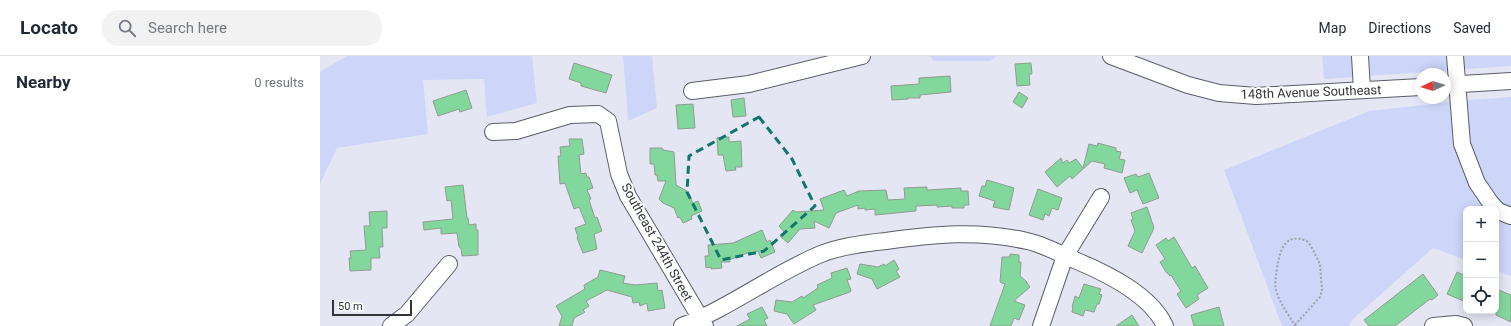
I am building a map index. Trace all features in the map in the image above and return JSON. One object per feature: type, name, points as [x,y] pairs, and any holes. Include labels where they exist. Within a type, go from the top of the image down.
[{"type":"street","points":[[692,91],[749,84],[862,56]]},
{"type":"street","name":"148th Avenue Southeast","points":[[1110,56],[1188,85],[1219,93],[1256,96],[1415,87]]},
{"type":"street","points":[[1360,56],[1362,90]]},
{"type":"street","points":[[1455,56],[1451,85],[1462,144],[1476,183],[1498,211],[1511,216]]},
{"type":"street","points":[[1451,85],[1511,81]]},
{"type":"street","name":"Southeast 244th Street","points":[[493,132],[516,130],[570,115],[598,114],[608,121],[620,174],[628,196],[703,322]]},
{"type":"street","points":[[1041,326],[1065,256],[1100,197]]},
{"type":"street","points":[[682,326],[703,322],[774,277],[822,254],[860,244],[956,233],[992,234],[1029,241],[1105,273],[1150,304],[1162,318],[1166,326]]},
{"type":"street","points":[[391,326],[407,314],[449,264]]},
{"type":"street","points":[[1434,326],[1456,324],[1464,326]]},
{"type":"path","points":[[1296,239],[1307,241],[1318,260],[1322,290],[1320,298],[1295,326],[1277,294],[1275,284],[1279,254],[1283,245],[1288,241],[1296,239]]},
{"type":"highlighted area","points":[[759,117],[792,159],[815,206],[764,251],[721,260],[687,192],[689,156]]},
{"type":"shaded area","points":[[347,56],[532,56],[537,103],[487,117],[484,79],[423,80],[428,134],[337,148],[320,184],[320,72]]},
{"type":"shaded area","points":[[623,56],[652,56],[657,108],[628,121]]},
{"type":"shaded area","points":[[930,56],[997,56],[990,61],[934,61]]},
{"type":"shaded area","points":[[1322,56],[1511,56],[1511,66],[1451,70],[1451,68],[1415,68],[1415,73],[1324,79]]},
{"type":"shaded area","points":[[1511,97],[1511,276],[1499,272],[1499,206],[1463,206],[1463,259],[1433,248],[1352,320],[1349,326],[1282,326],[1224,170],[1369,111],[1432,104],[1451,104],[1451,102]]},
{"type":"building","points":[[574,63],[612,75],[606,93],[581,86],[581,83],[569,79]]},
{"type":"building","points":[[1031,63],[1032,74],[1029,74],[1030,85],[1017,86],[1015,64]]},
{"type":"building","points":[[950,76],[951,92],[920,95],[920,98],[892,100],[891,86],[919,84],[919,78]]},
{"type":"building","points":[[466,90],[472,108],[460,112],[459,109],[438,116],[433,101]]},
{"type":"building","points":[[1019,92],[1028,98],[1022,108],[1013,102]]},
{"type":"building","points":[[744,98],[746,116],[733,117],[731,100]]},
{"type":"building","points":[[693,104],[695,128],[678,129],[676,105]]},
{"type":"building","points":[[729,137],[729,142],[741,141],[742,167],[735,167],[736,170],[726,171],[723,155],[718,155],[717,138]]},
{"type":"building","points":[[569,139],[582,139],[584,154],[579,155],[581,174],[586,173],[587,177],[589,177],[593,188],[587,190],[591,199],[589,200],[595,218],[597,217],[602,231],[594,234],[597,249],[583,253],[575,228],[586,224],[579,207],[574,209],[565,183],[560,184],[558,156],[561,156],[560,147],[570,146]]},
{"type":"building","points":[[1098,143],[1116,148],[1116,151],[1121,152],[1119,159],[1125,160],[1122,173],[1104,168],[1105,164],[1092,161],[1072,179],[1070,176],[1057,187],[1045,172],[1061,158],[1063,163],[1067,160],[1069,163],[1076,159],[1083,168],[1089,144],[1097,146]]},
{"type":"building","points":[[650,148],[662,148],[663,150],[674,152],[676,185],[687,191],[693,203],[698,201],[702,211],[691,216],[692,219],[683,223],[680,217],[678,218],[674,208],[663,203],[659,199],[666,181],[658,181],[657,175],[655,175],[654,164],[650,164]]},
{"type":"building","points":[[1149,173],[1159,198],[1143,204],[1137,190],[1130,193],[1124,178],[1136,174],[1138,177]]},
{"type":"building","points":[[987,180],[1014,188],[1009,210],[993,207],[995,201],[979,196],[982,186],[985,186]]},
{"type":"building","points":[[463,185],[469,225],[476,224],[476,230],[478,230],[478,255],[462,256],[457,233],[441,234],[441,228],[424,230],[423,222],[453,219],[451,200],[447,201],[445,187]]},
{"type":"building","points":[[927,187],[927,190],[961,188],[961,191],[968,191],[969,205],[964,205],[964,208],[952,208],[952,206],[937,207],[937,205],[916,206],[916,211],[875,215],[875,209],[858,209],[858,205],[836,213],[829,228],[814,221],[815,228],[800,229],[788,243],[780,236],[785,233],[779,226],[793,210],[796,212],[824,210],[820,199],[844,190],[847,196],[859,191],[886,190],[888,200],[905,199],[904,188]]},
{"type":"building","points":[[1038,189],[1062,198],[1058,210],[1052,208],[1049,216],[1045,214],[1043,220],[1029,215]]},
{"type":"building","points":[[1147,207],[1154,228],[1142,253],[1128,246],[1135,231],[1131,220],[1133,219],[1131,213]]},
{"type":"building","points":[[387,211],[387,228],[382,228],[383,247],[379,247],[380,258],[371,258],[371,270],[350,271],[350,251],[366,250],[364,226],[370,226],[369,212]]},
{"type":"building","points":[[762,230],[767,242],[770,240],[775,252],[761,258],[758,251],[751,254],[750,252],[729,260],[730,262],[721,262],[722,268],[706,268],[705,256],[709,256],[708,245],[733,243]]},
{"type":"building","points":[[1174,237],[1192,268],[1195,266],[1208,288],[1197,295],[1199,299],[1186,308],[1177,294],[1181,291],[1171,275],[1170,276],[1166,272],[1160,262],[1165,259],[1156,245],[1166,238],[1168,241]]},
{"type":"building","points":[[1010,254],[1019,255],[1019,262],[1021,262],[1020,276],[1030,287],[1014,301],[1025,305],[1019,320],[1014,318],[1011,326],[990,326],[1005,284],[1000,282],[1002,257],[1010,257]]},
{"type":"building","points":[[894,260],[899,269],[896,271],[900,277],[877,289],[872,279],[857,274],[860,264],[878,267],[884,264],[885,266]]},
{"type":"building","points":[[847,268],[851,279],[847,280],[851,290],[850,292],[813,305],[816,310],[794,324],[787,314],[774,311],[776,300],[792,302],[802,296],[803,298],[818,288],[817,285],[832,278],[831,273]]},
{"type":"building","points":[[600,270],[625,276],[623,283],[635,285],[657,283],[658,291],[662,290],[665,308],[648,311],[647,303],[640,306],[639,302],[633,303],[632,297],[607,290],[586,301],[589,306],[583,310],[585,312],[574,318],[572,326],[559,326],[562,316],[556,306],[585,289],[584,285],[598,277]]},
{"type":"building","points":[[1457,272],[1463,275],[1463,301],[1447,294]]},
{"type":"building","points":[[1423,274],[1438,295],[1432,300],[1430,299],[1395,326],[1369,326],[1364,320]]},
{"type":"building","points":[[1084,284],[1101,289],[1099,294],[1102,295],[1094,312],[1085,310],[1083,316],[1072,312],[1072,307],[1075,296],[1079,298]]},
{"type":"building","points":[[1499,290],[1511,295],[1511,322],[1496,315],[1499,314]]},
{"type":"building","points":[[762,307],[768,318],[764,320],[767,326],[737,326],[750,319],[747,314]]},
{"type":"building","points":[[1219,307],[1224,326],[1194,326],[1191,315]]},
{"type":"building","points":[[1132,315],[1139,326],[1116,326]]}]
